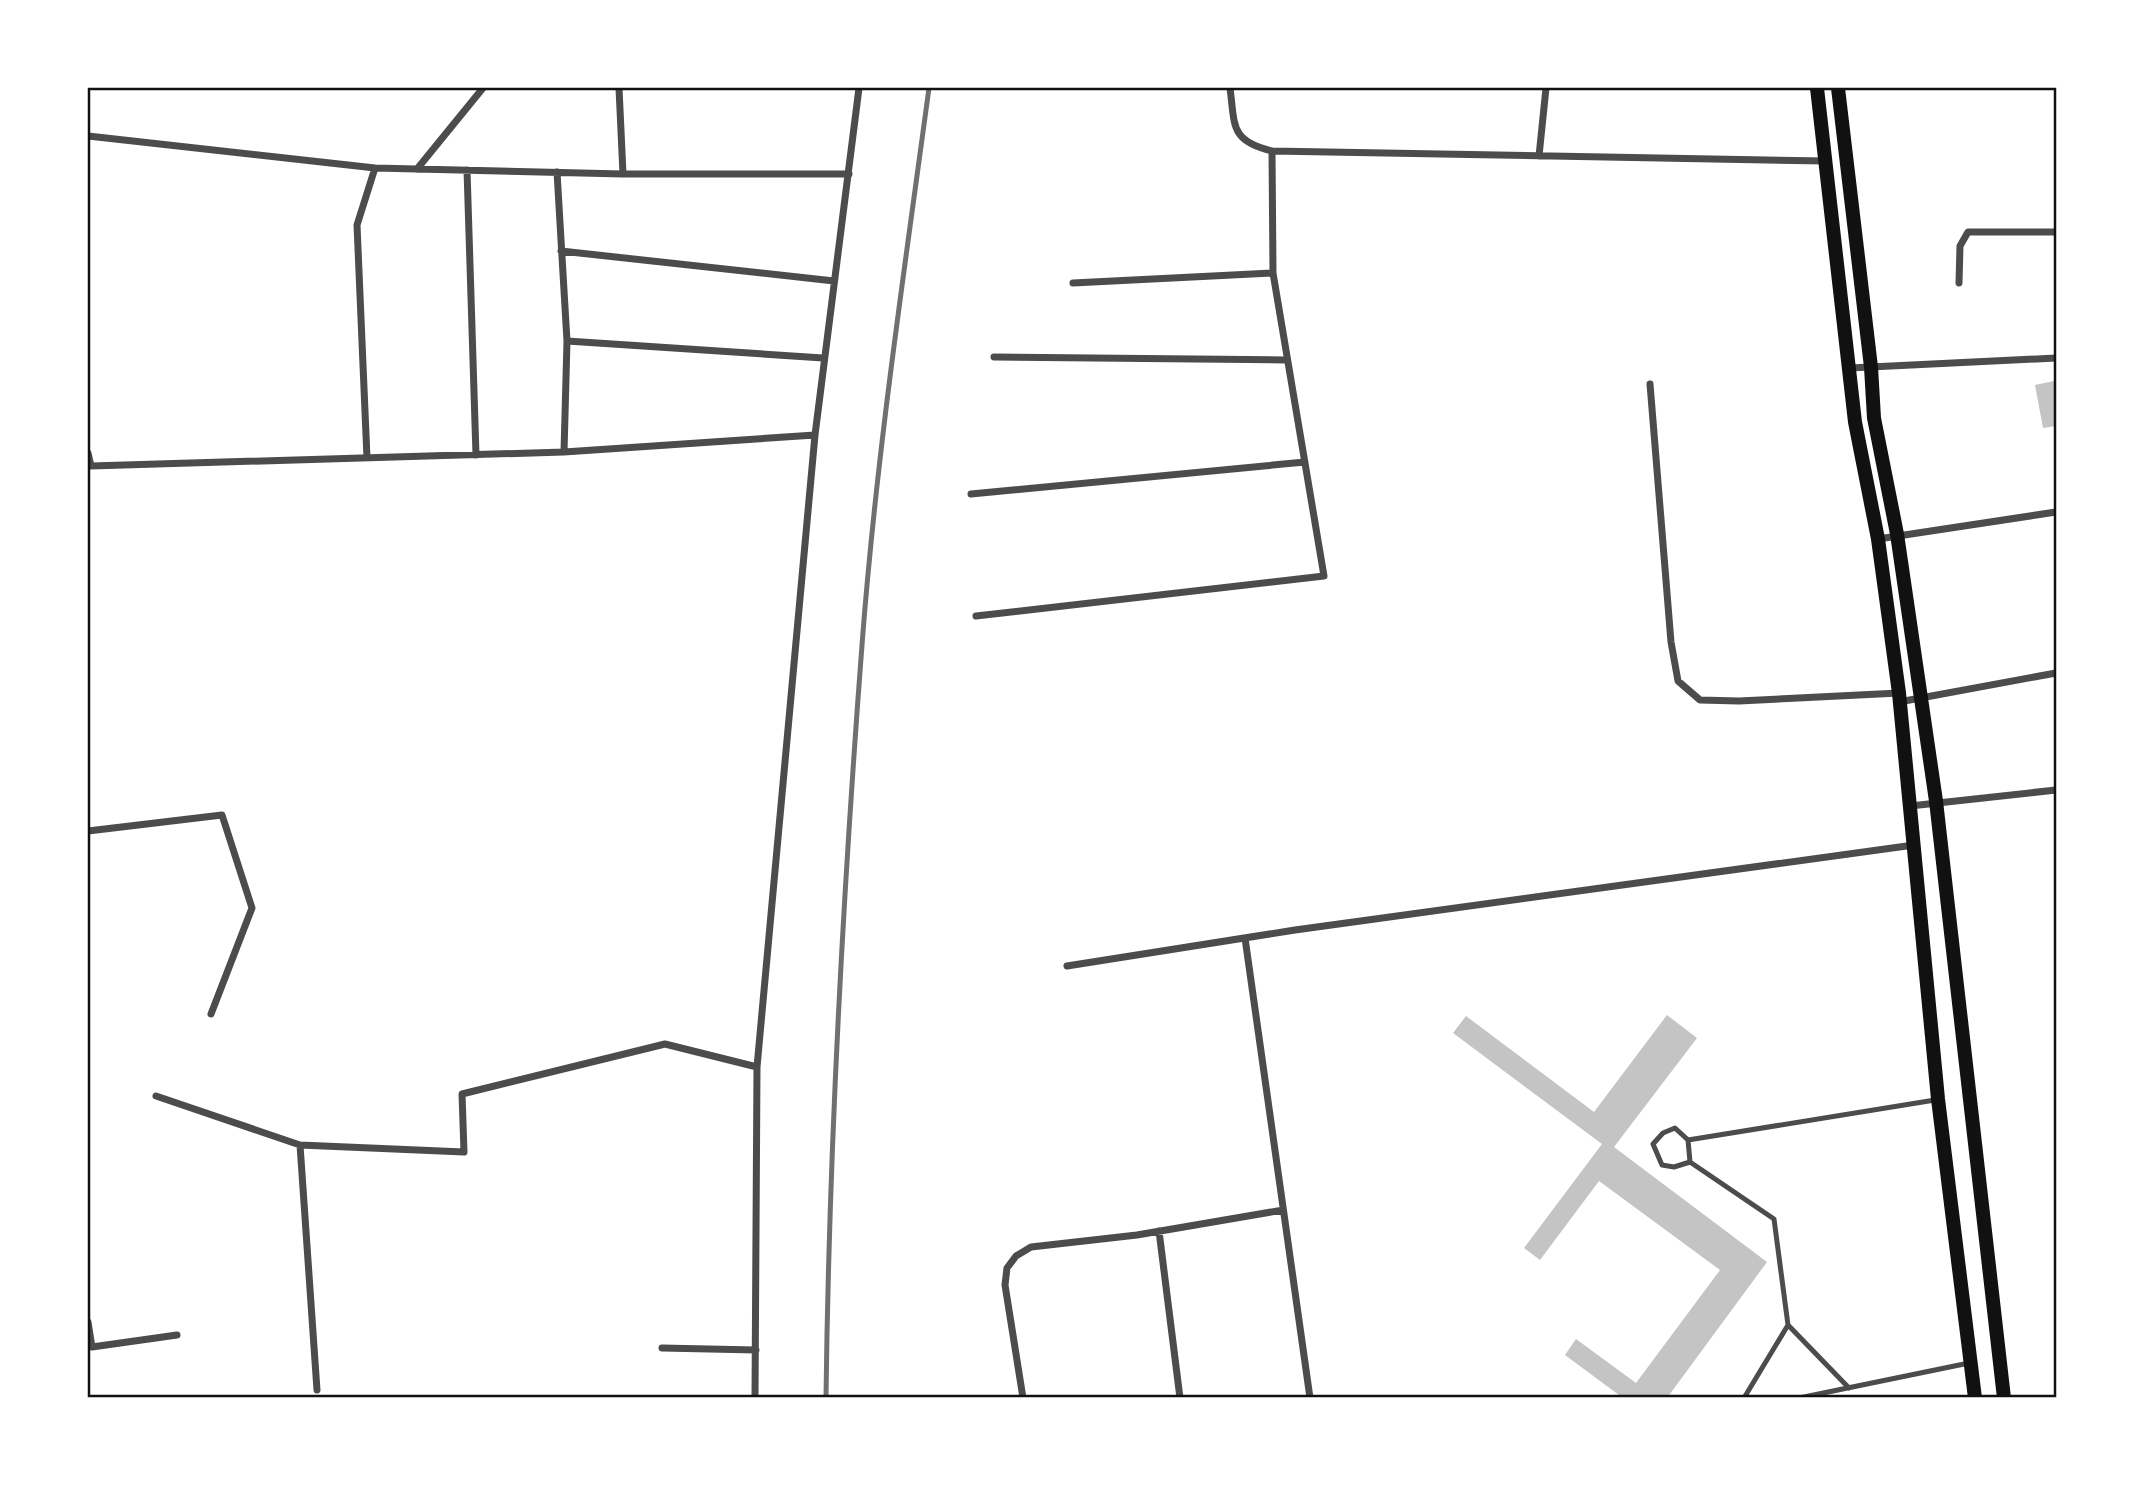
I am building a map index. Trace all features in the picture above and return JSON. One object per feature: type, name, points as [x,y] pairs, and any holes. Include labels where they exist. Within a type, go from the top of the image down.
[{"type":"main road","points":[[1817,88],[1855,422],[1878,539],[1899,698],[1938,1100],[1975,1398]]},
{"type":"main road","points":[[1838,88],[1871,367],[1874,418],[1897,534],[1936,801],[2004,1398]]},
{"type":"street","points":[[417,169],[483,88]]},
{"type":"street","points":[[619,88],[622,174]]},
{"type":"street","points":[[755,1398],[757,1067],[823,358],[859,88]]},
{"type":"street","points":[[1230,88],[1235,131],[1241,140],[1272,151],[1826,161]]},
{"type":"street","points":[[1539,156],[1546,88]]},
{"type":"street","points":[[88,136],[374,168],[622,174],[849,174]]},
{"type":"street","points":[[976,616],[1324,576],[1285,360],[1273,273],[1272,151]]},
{"type":"street","points":[[367,458],[357,225],[374,168]]},
{"type":"street","points":[[467,170],[476,455]]},
{"type":"street","points":[[557,172],[567,341],[564,452]]},
{"type":"street","points":[[1959,283],[1960,246],[1968,232],[2056,232]]},
{"type":"street","points":[[561,251],[834,281]]},
{"type":"street","points":[[1073,283],[1273,273]]},
{"type":"street","points":[[567,341],[823,358]]},
{"type":"street","points":[[994,357],[1285,360]]},
{"type":"street","points":[[1850,368],[2056,358]]},
{"type":"street","points":[[1650,384],[1671,642],[1678,681],[1700,700],[1919,698],[2056,673]]},
{"type":"street","points":[[88,453],[91,466],[564,452],[815,435]]},
{"type":"street","points":[[971,494],[1305,462]]},
{"type":"street","points":[[1878,539],[2056,512]]},
{"type":"street","points":[[1910,806],[1936,801],[2056,790]]},
{"type":"street","points":[[88,831],[222,815],[252,908],[211,1014]]},
{"type":"street","points":[[1067,966],[1245,937],[1915,845]]},
{"type":"street","points":[[1245,937],[1310,1398]]},
{"type":"street","points":[[156,1096],[300,1146],[464,1152],[462,1094],[665,1044],[757,1067]]},
{"type":"street","points":[[300,1146],[317,1390]]},
{"type":"street","points":[[1023,1398],[1005,1285],[1007,1268],[1016,1256],[1031,1248],[1159,1231],[1283,1210]]},
{"type":"street","points":[[1159,1231],[1180,1398]]},
{"type":"street","points":[[88,1322],[92,1347],[177,1335]]},
{"type":"street","points":[[662,1348],[756,1350]]},
{"type":"lane","points":[[1688,1140],[1938,1100]]},
{"type":"lane","points":[[1675,1128],[1688,1140],[1689,1162],[1675,1167],[1662,1165],[1653,1144],[1663,1133],[1675,1128]]},
{"type":"lane","points":[[1689,1162],[1774,1219],[1788,1325],[1849,1388]]},
{"type":"lane","points":[[1744,1398],[1788,1325]]},
{"type":"lane","points":[[1799,1398],[1969,1363]]},
{"type":"building","points":[[2054,381],[2056,426],[2043,428],[2035,385]]},
{"type":"building","points":[[1667,1015],[1697,1038],[1614,1147],[1767,1262],[1667,1398],[1623,1398],[1565,1355],[1576,1339],[1636,1383],[1720,1270],[1599,1181],[1540,1260],[1524,1248],[1602,1144],[1453,1033],[1466,1016],[1594,1112]]},
{"type":"railway","points":[[826,1398],[838,1021],[862,645],[883,436],[929,88]]}]
